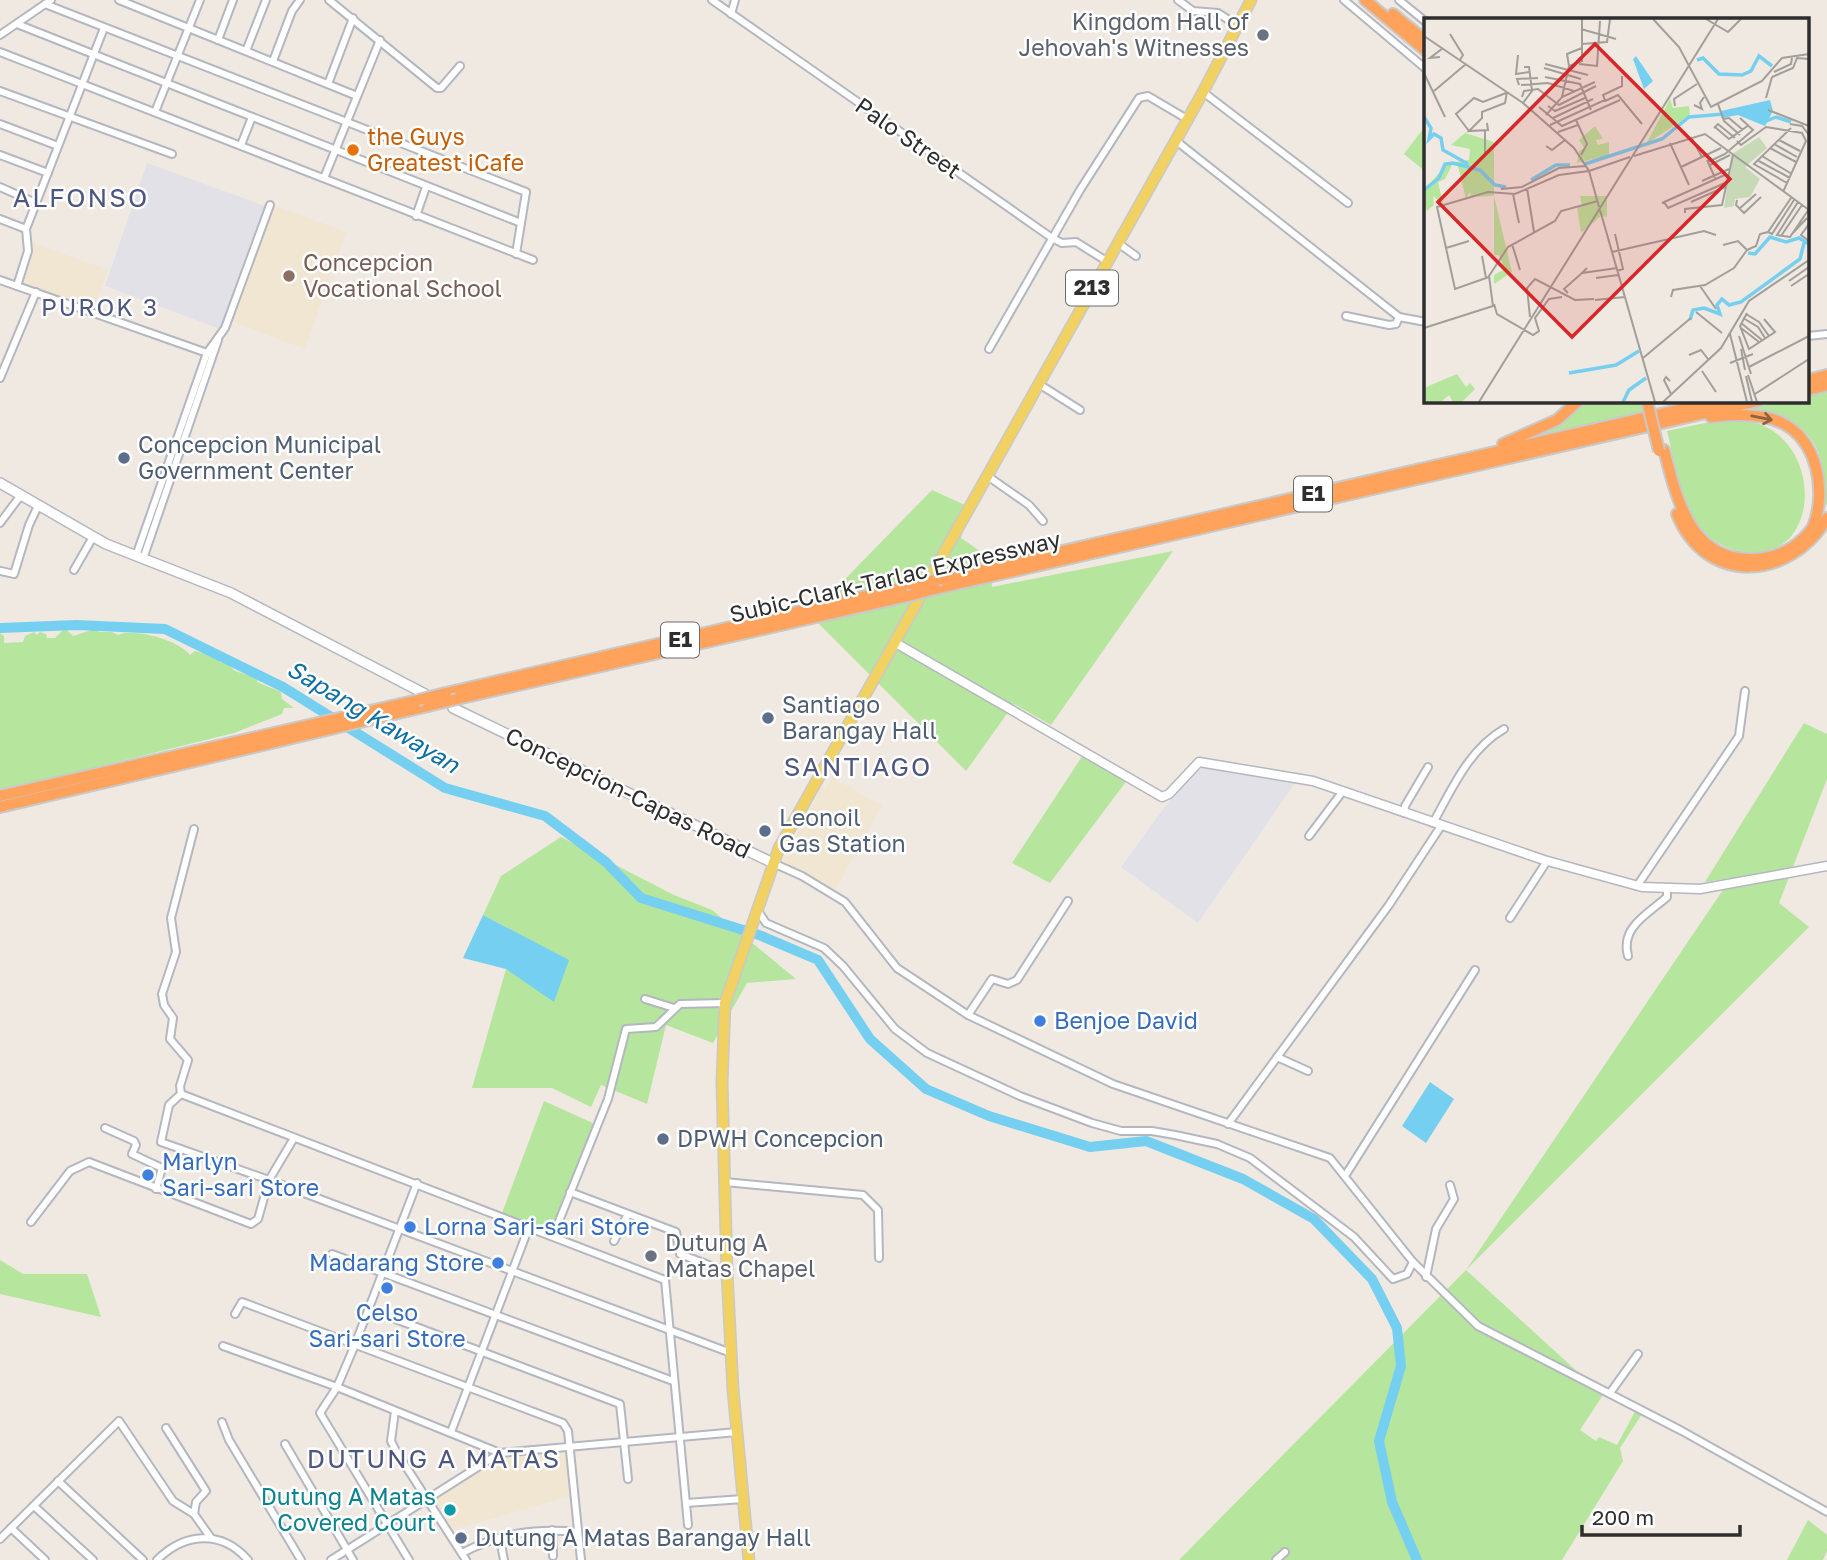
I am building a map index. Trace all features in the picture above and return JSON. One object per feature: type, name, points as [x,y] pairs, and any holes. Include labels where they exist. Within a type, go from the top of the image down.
[{"type":"highway","points":[[1365,0],[1424,49]]},
{"type":"highway","points":[[1376,0],[1424,39]]},
{"type":"highway","points":[[1810,389],[1827,385]]},
{"type":"highway","points":[[1468,458],[1531,434],[1556,420],[1577,402]]},
{"type":"highway","points":[[1647,402],[1685,516],[1698,536],[1717,551],[1755,559],[1783,553],[1806,535],[1819,514],[1823,482],[1819,464],[1810,447],[1782,423],[1745,415],[1670,421]]},
{"type":"highway","points":[[1653,402],[1671,500],[1692,541],[1719,560],[1748,567],[1780,562],[1805,547],[1827,518]]},
{"type":"highway","name":"Subic-Clark-Tarlac Expressway","points":[[0,796],[294,733],[396,715],[424,700],[455,704],[913,593],[936,581],[1713,402]]},
{"type":"highway","name":"Subic-Clark-Tarlac Expressway","points":[[936,581],[1754,402]]},
{"type":"highway","name":"Subic-Clark-Tarlac Expressway","points":[[0,807],[446,693],[913,593]]},
{"type":"main road","name":"213","points":[[936,581],[1039,384],[1203,92],[1251,0]]},
{"type":"main road","points":[[0,483],[93,537],[139,558],[231,593],[424,700]]},
{"type":"main road","points":[[773,863],[894,642],[913,593]]},
{"type":"main road","name":"Concepcion-Capas Road","points":[[455,704],[773,863],[724,1003],[722,1082],[727,1272],[737,1432],[749,1560]]},
{"type":"street","points":[[119,0],[357,96]]},
{"type":"street","points":[[155,112],[200,0]]},
{"type":"street","points":[[218,40],[233,0]]},
{"type":"street","points":[[246,51],[266,0]]},
{"type":"street","points":[[273,61],[292,11],[300,0]]},
{"type":"street","points":[[329,0],[439,89],[460,66]]},
{"type":"street","name":"Palo Street","points":[[712,0],[1052,238],[1062,243],[1076,242],[1108,262]]},
{"type":"street","points":[[722,7],[726,0]]},
{"type":"street","points":[[735,0],[734,16],[744,13]]},
{"type":"street","points":[[1178,0],[1193,11],[1218,13],[1238,26]]},
{"type":"street","points":[[1344,0],[1424,67]]},
{"type":"street","points":[[1399,0],[1424,20]]},
{"type":"street","points":[[0,35],[48,2],[104,28],[526,192],[516,254]]},
{"type":"street","points":[[328,83],[352,18]]},
{"type":"street","points":[[17,24],[521,223]]},
{"type":"street","points":[[17,286],[28,251],[26,229],[104,28]]},
{"type":"street","points":[[324,178],[380,40]]},
{"type":"street","points":[[0,52],[533,260]]},
{"type":"street","points":[[0,91],[172,154]]},
{"type":"street","points":[[1203,92],[1348,203]]},
{"type":"street","points":[[989,349],[1052,238],[1141,96],[1148,96],[1188,119]]},
{"type":"street","points":[[241,145],[252,117]]},
{"type":"street","points":[[0,124],[58,146]]},
{"type":"street","points":[[1175,140],[1399,317],[1424,322]]},
{"type":"street","points":[[0,155],[48,173]]},
{"type":"street","points":[[0,187],[36,202]]},
{"type":"street","points":[[416,216],[426,187]]},
{"type":"street","points":[[139,558],[207,352],[232,313],[270,205]]},
{"type":"street","points":[[0,219],[26,229]]},
{"type":"street","points":[[1118,243],[1136,256]]},
{"type":"street","points":[[0,280],[215,356]]},
{"type":"street","points":[[0,378],[36,292]]},
{"type":"street","points":[[1346,316],[1389,326],[1396,324],[1399,317]]},
{"type":"street","points":[[139,558],[215,356],[218,338]]},
{"type":"street","points":[[1039,384],[1080,410]]},
{"type":"street","points":[[989,477],[1029,505],[1043,520]]},
{"type":"street","points":[[0,525],[20,495]]},
{"type":"street","points":[[1,571],[15,574],[29,525],[38,506]]},
{"type":"street","points":[[74,570],[93,537]]},
{"type":"street","points":[[894,642],[1162,797],[1169,794],[1194,765],[1202,762],[1296,777],[1547,861],[1637,886],[1667,889],[1706,888],[1827,866]]},
{"type":"street","points":[[1637,886],[1739,736],[1745,691]]},
{"type":"street","points":[[1228,1124],[1389,905],[1437,825],[1476,751],[1486,740],[1504,729]]},
{"type":"street","points":[[1404,813],[1405,806],[1427,768]]},
{"type":"street","points":[[1309,836],[1343,791]]},
{"type":"street","points":[[181,1094],[180,1086],[188,1060],[170,1040],[173,1018],[164,1005],[162,994],[176,952],[171,918],[194,829]]},
{"type":"street","points":[[1510,918],[1547,861]]},
{"type":"street","points":[[773,863],[802,876],[845,902],[897,968],[968,1014],[1113,1084],[1325,1156],[1345,1176],[1426,1277],[1468,1318],[1493,1336],[1559,1366],[1827,1512]]},
{"type":"street","points":[[1628,956],[1626,942],[1629,933],[1667,897],[1667,889]]},
{"type":"street","points":[[968,1014],[992,979],[1008,984],[1017,980],[1068,901]]},
{"type":"street","points":[[756,912],[766,923],[824,948],[843,965],[895,1029],[927,1053],[1020,1096],[1092,1123],[1121,1131],[1152,1130],[1217,1144],[1246,1156],[1354,1237],[1393,1279],[1406,1274],[1413,1262]]},
{"type":"street","points":[[1345,1176],[1475,971]]},
{"type":"street","points":[[645,999],[674,1008]]},
{"type":"street","points":[[552,1236],[608,1099],[626,1028],[656,1027],[674,1008],[687,1002],[724,1003]]},
{"type":"street","points":[[1277,1057],[1308,1071]]},
{"type":"street","points":[[181,1094],[665,1280],[688,1525]]},
{"type":"street","points":[[181,1094],[169,1105],[162,1142],[731,1353]]},
{"type":"street","points":[[105,1128],[134,1140],[136,1145],[132,1154],[162,1168],[156,1189]]},
{"type":"street","points":[[31,1222],[39,1208],[78,1164],[89,1162],[251,1224],[257,1219],[278,1159],[294,1138]]},
{"type":"street","points":[[725,1182],[863,1195],[878,1210],[880,1258]]},
{"type":"street","points":[[409,1560],[320,1418],[321,1409],[337,1387],[354,1347],[417,1183]]},
{"type":"street","points":[[1426,1277],[1436,1229],[1454,1199],[1450,1185]]},
{"type":"street","points":[[570,1192],[676,1232]]},
{"type":"street","points":[[614,1241],[628,1214]]},
{"type":"street","points":[[677,1222],[680,1254],[727,1272]]},
{"type":"street","points":[[451,1432],[529,1227]]},
{"type":"street","points":[[332,1254],[673,1381]]},
{"type":"street","points":[[235,1314],[242,1302],[354,1347],[563,1423],[568,1431],[581,1560]]},
{"type":"street","points":[[369,1309],[620,1404],[628,1479]]},
{"type":"street","points":[[223,1346],[337,1387],[500,1453],[737,1432]]},
{"type":"street","points":[[1610,1394],[1638,1354]]},
{"type":"street","points":[[395,1411],[391,1441],[464,1557],[500,1539],[538,1529],[578,1532]]},
{"type":"street","points":[[0,1539],[119,1421],[173,1501],[194,1514],[211,1538]]},
{"type":"street","points":[[222,1422],[229,1440],[301,1560]]},
{"type":"street","points":[[166,1428],[206,1491],[196,1502],[194,1514]]},
{"type":"street","points":[[285,1444],[354,1560]]},
{"type":"street","points":[[331,1560],[500,1453]]},
{"type":"street","points":[[58,1481],[143,1560]]},
{"type":"street","points":[[686,1503],[743,1499]]},
{"type":"street","points":[[34,1506],[93,1560]]},
{"type":"street","points":[[11,1528],[45,1560]]},
{"type":"street","points":[[552,1530],[553,1556]]},
{"type":"street","points":[[157,1560],[180,1541],[211,1538],[236,1549],[248,1560]]},
{"type":"street","points":[[500,1539],[504,1560]]},
{"type":"street","points":[[1276,1560],[1285,1552]]},
{"type":"shaded area","points":[[147,163],[265,206],[220,329],[105,286]]},
{"type":"shaded area","name":"Concepcion Vocational School","points":[[273,205],[346,232],[305,349],[231,321]]},
{"type":"shaded area","points":[[33,243],[108,270],[93,311],[18,284]]},
{"type":"shaded area","points":[[1207,766],[1302,773],[1198,923],[1121,867],[1192,775]]},
{"type":"shaded area","points":[[832,777],[882,806],[835,890],[782,862],[822,787],[826,788]]},
{"type":"shaded area","points":[[564,1453],[568,1455],[571,1496],[451,1530],[435,1505],[436,1499],[498,1458]]},
{"type":"green space","points":[[1424,128],[1424,170],[1404,154]]},
{"type":"green space","points":[[1827,391],[1825,507],[1824,471],[1810,437],[1790,423],[1742,410],[1779,402],[1810,402],[1810,395]]},
{"type":"green space","points":[[1582,402],[1642,402],[1645,411],[1540,435]]},
{"type":"green space","points":[[1749,421],[1774,432],[1792,451],[1802,474],[1805,499],[1800,522],[1787,541],[1767,551],[1739,551],[1725,547],[1702,530],[1693,518],[1684,497],[1667,431],[1705,423]]},
{"type":"green space","points":[[932,490],[967,506],[961,538],[990,558],[992,587],[1173,551],[1051,725],[1014,704],[966,771],[810,615]]},
{"type":"green space","points":[[65,628],[73,636],[98,628],[99,632],[118,635],[145,634],[167,640],[190,655],[195,651],[219,658],[221,663],[226,662],[235,671],[258,678],[257,682],[281,692],[282,699],[294,708],[284,708],[282,714],[234,733],[0,791],[0,633],[4,636],[4,643],[23,642],[25,636],[34,632],[37,635],[40,632],[46,634],[47,638],[55,638]]},
{"type":"green space","points":[[1804,723],[1827,734],[1827,779],[1779,903],[1809,927],[1466,1270],[1731,878],[1705,882]]},
{"type":"green space","points":[[1087,749],[1131,775],[1050,883],[1012,863]]},
{"type":"green space","points":[[561,837],[674,895],[712,910],[796,979],[747,983],[713,1043],[666,1025],[647,1104],[601,1085],[591,1107],[552,1088],[472,1088],[506,969],[554,1001],[568,960],[483,915],[501,876]]},
{"type":"green space","points":[[544,1101],[595,1124],[551,1232],[502,1213]]},
{"type":"green space","points":[[0,1260],[23,1274],[87,1274],[101,1317],[0,1294]]},
{"type":"green space","points":[[1466,1270],[1603,1395],[1580,1430],[1596,1441],[1599,1437],[1617,1445],[1637,1408],[1642,1414],[1620,1448],[1623,1461],[1562,1560],[1179,1560]]},
{"type":"green space","points":[[1808,1520],[1827,1535],[1827,1551],[1823,1560],[1787,1560]]},
{"type":"water","points":[[483,915],[569,960],[554,1002],[506,969],[463,958]]},
{"type":"water","points":[[1430,1082],[1454,1099],[1426,1143],[1402,1126]]},
{"type":"waterway","name":"Sapang Kawayan","points":[[0,628],[77,625],[165,629],[283,687],[445,788],[545,816],[606,862],[641,898],[759,935],[818,960],[870,1039],[926,1089],[989,1116],[1090,1147],[1146,1141],[1243,1179],[1314,1219],[1372,1279],[1397,1328],[1401,1366],[1379,1441],[1392,1502],[1417,1560]]},
{"type":"place","name":"Kingdom Hall of Jehovah's Witnesses","points":[[1263,35]]},
{"type":"place","name":"the Guys Greatest iCafe","points":[[353,150]]},
{"type":"place","name":"Concepcion Vocational School","points":[[289,276]]},
{"type":"place","name":"Concepcion Municipal Government Center","points":[[124,458]]},
{"type":"place","name":"Santiago Barangay Hall","points":[[768,718]]},
{"type":"place","name":"Leonoil Gas Station","points":[[765,831]]},
{"type":"place","name":"Benjoe David","points":[[1040,1021]]},
{"type":"place","name":"DPWH Concepcion","points":[[663,1139]]},
{"type":"place","name":"Marlyn Sari-sari Store","points":[[148,1175]]},
{"type":"place","name":"Lorna Sari-sari Store","points":[[410,1227]]},
{"type":"place","name":"Dutung A Matas Chapel","points":[[651,1256]]},
{"type":"place","name":"Madarang Store","points":[[498,1263]]},
{"type":"place","name":"Celso Sari-sari Store","points":[[387,1288]]},
{"type":"place","name":"Dutung A Matas Covered Court","points":[[450,1510]]},
{"type":"place","name":"Dutung A Matas Barangay Hall","points":[[461,1538]]},
{"type":"district","name":"ALFONSO","points":[[81,198]]},
{"type":"district","name":"PUROK 3","points":[[100,308]]},
{"type":"district","name":"SANTIAGO","points":[[858,767]]},
{"type":"district","name":"DUTUNG A MATAS","points":[[434,1459]]}]
